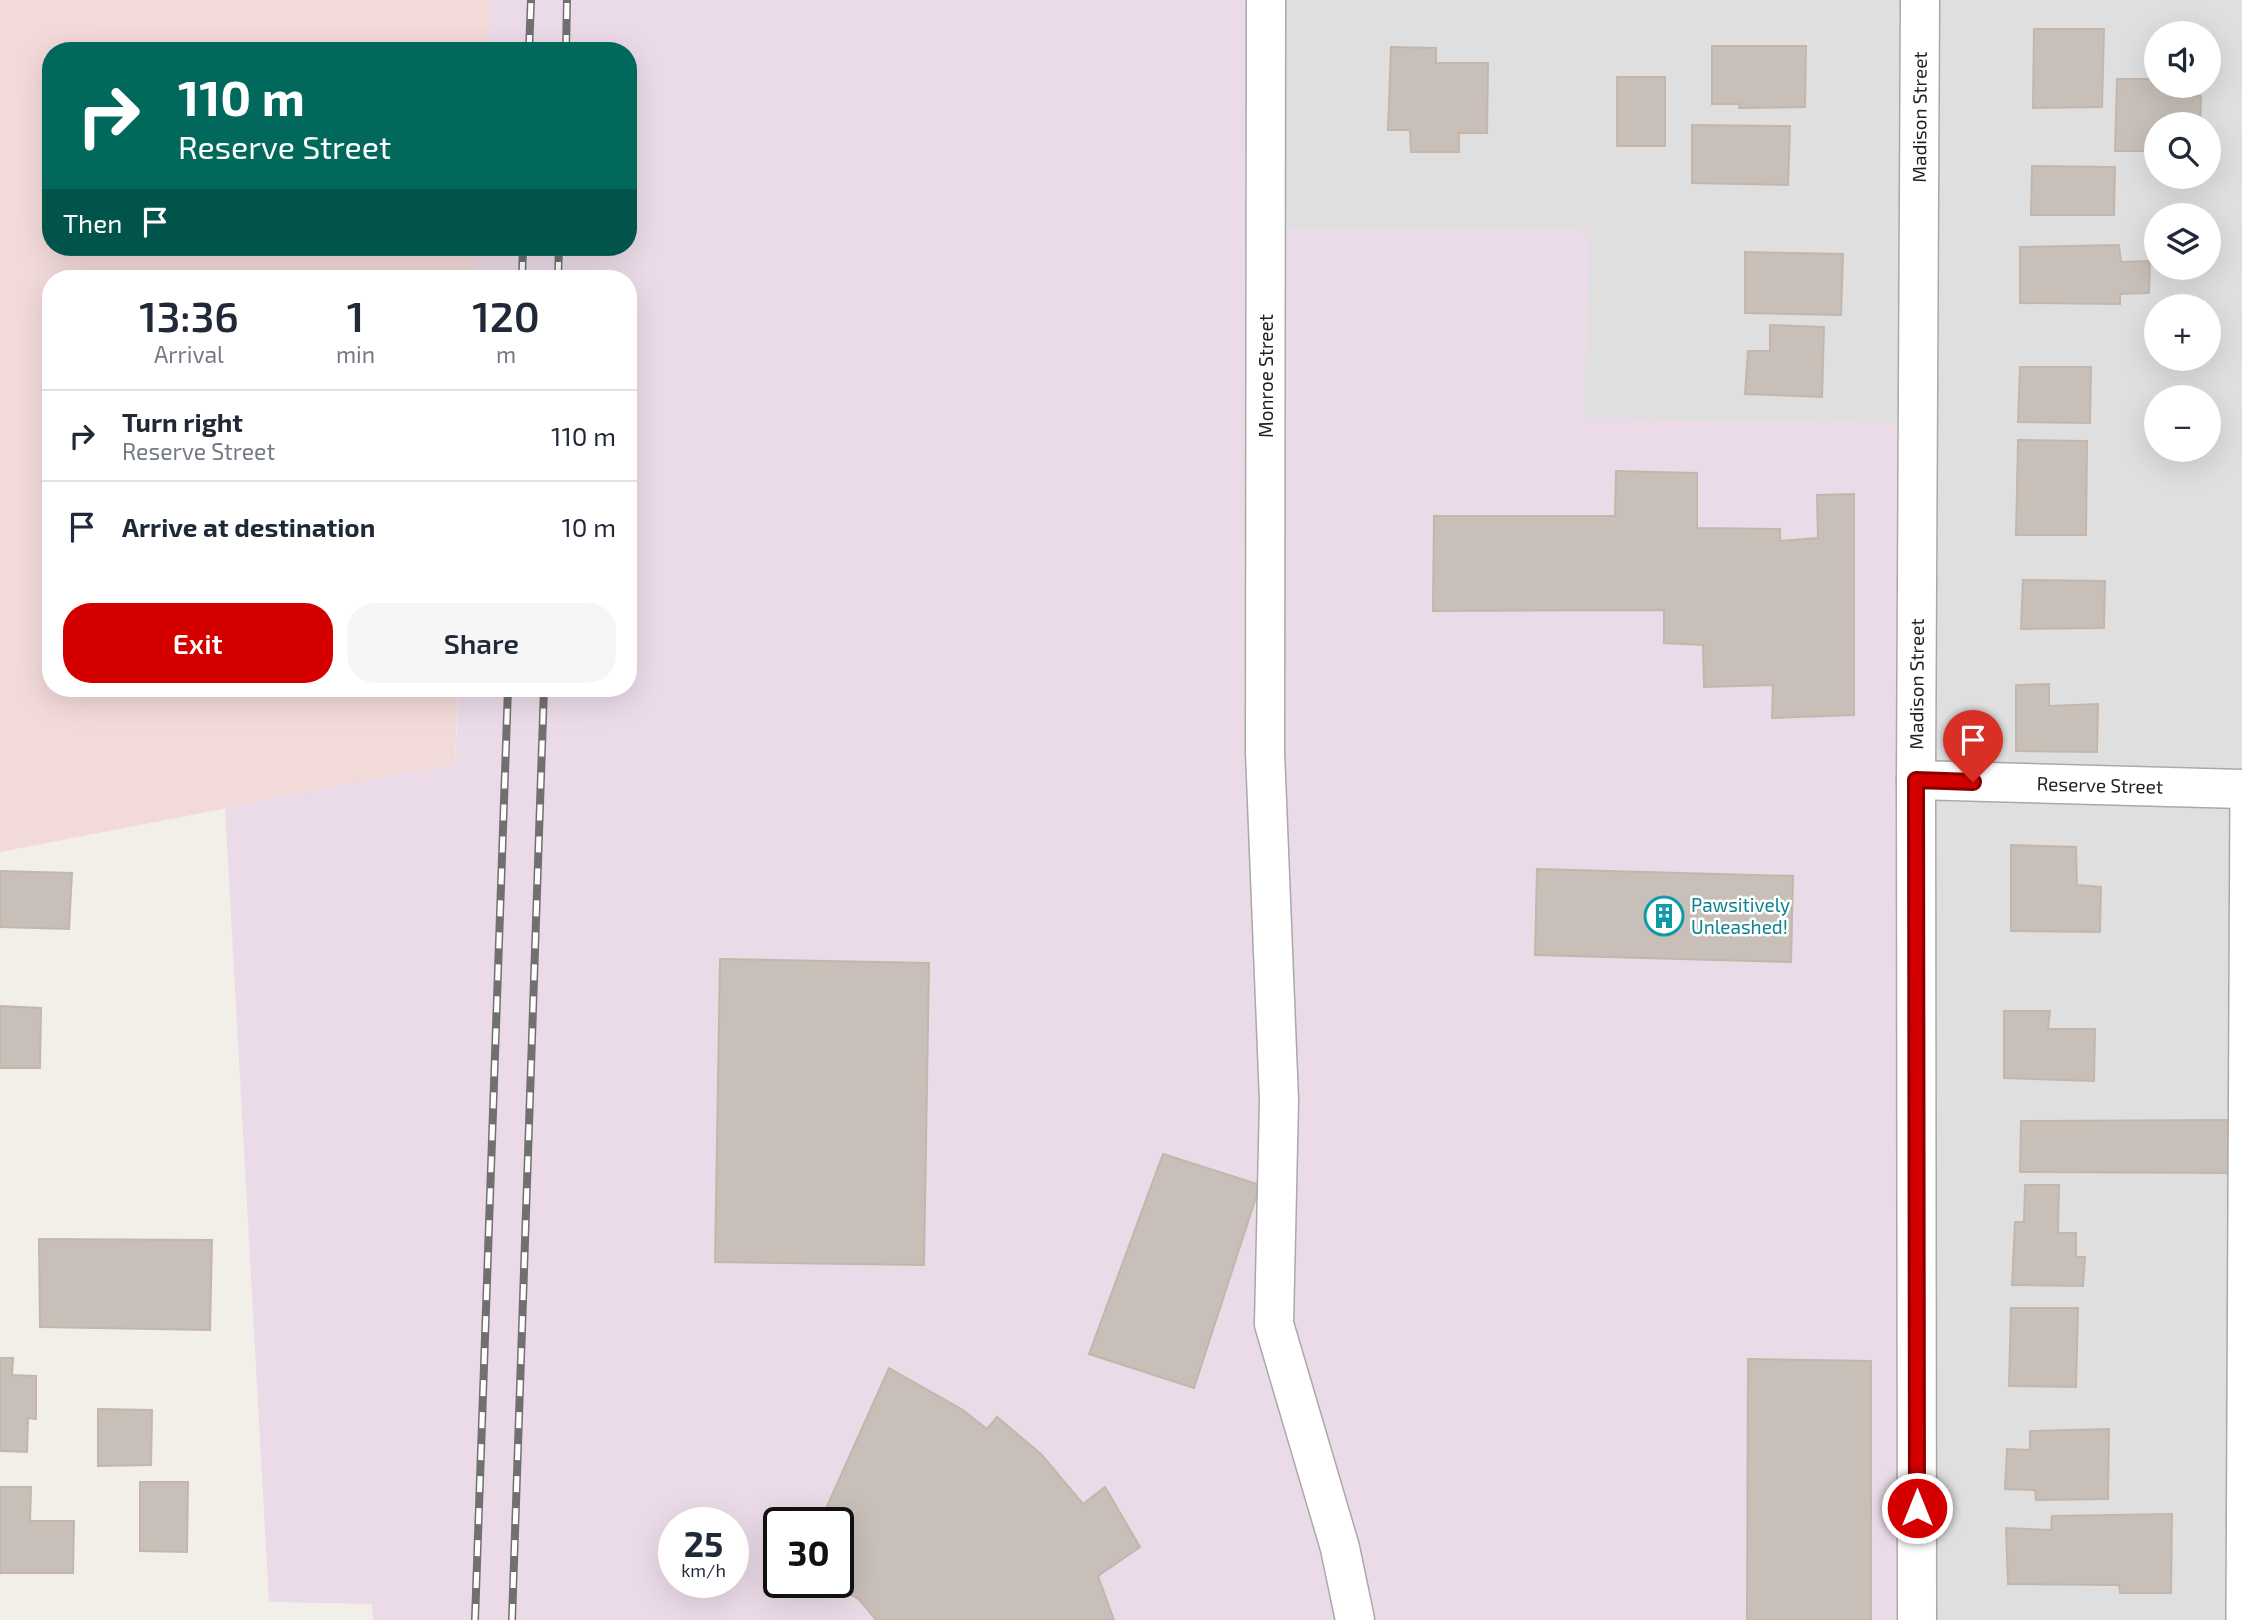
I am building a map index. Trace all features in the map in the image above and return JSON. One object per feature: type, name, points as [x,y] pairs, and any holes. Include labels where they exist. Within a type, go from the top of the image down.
[{"type":"street","name":"Monroe Street","points":[[1266,0],[1265,752],[1279,1100],[1274,1324],[1340,1548],[1355,1620]]},
{"type":"street","name":"Madison Street","points":[[1917,1620],[1916,780],[1920,0]]},
{"type":"street","name":"Reserve Street","points":[[1916,780],[2241,789]]},
{"type":"lane","points":[[2237,1620],[2241,789]]},
{"type":"shaded area","points":[[0,0],[490,0],[488,42],[42,42],[42,256],[478,256],[478,270],[42,270],[42,697],[458,697],[455,764],[0,852]]},
{"type":"shaded area","points":[[490,0],[1266,0],[1266,229],[1590,230],[1584,418],[1918,425],[1917,1620],[373,1620],[372,1604],[269,1602],[225,807],[455,764],[459,697],[637,697],[637,270],[478,270],[478,256],[637,256],[637,42],[488,42]]},
{"type":"shaded area","points":[[1266,0],[2242,0],[2242,1620],[1917,1620],[1918,425],[1583,418],[1589,230],[1266,229]]},
{"type":"building","points":[[2034,29],[2104,29],[2102,107],[2033,108]]},
{"type":"building","points":[[1712,46],[1806,46],[1805,107],[1739,108],[1740,104],[1712,104]]},
{"type":"building","points":[[1391,47],[1436,48],[1436,63],[1488,63],[1487,133],[1459,133],[1459,152],[1411,152],[1410,130],[1388,130]]},
{"type":"building","points":[[1617,77],[1665,77],[1665,146],[1617,146]]},
{"type":"building","points":[[2117,79],[2144,79],[2144,98],[2201,98],[2200,112],[2144,112],[2144,151],[2115,151]]},
{"type":"building","points":[[1692,125],[1790,126],[1788,185],[1692,183]]},
{"type":"building","points":[[2032,166],[2115,167],[2114,215],[2031,215]]},
{"type":"building","points":[[2119,245],[2121,262],[2144,261],[2144,280],[2149,280],[2149,293],[2120,294],[2120,304],[2020,303],[2020,247]]},
{"type":"building","points":[[1745,252],[1843,254],[1841,315],[1745,313]]},
{"type":"building","points":[[1770,325],[1824,327],[1822,397],[1745,394],[1748,351],[1770,351]]},
{"type":"building","points":[[2020,367],[2091,367],[2090,423],[2018,422]]},
{"type":"building","points":[[2018,440],[2087,441],[2086,535],[2016,535]]},
{"type":"building","points":[[1616,471],[1697,473],[1697,528],[1780,529],[1780,541],[1818,538],[1817,495],[1854,494],[1854,715],[1772,718],[1773,685],[1704,687],[1703,645],[1664,643],[1664,610],[1433,611],[1434,516],[1615,516]]},
{"type":"building","points":[[2023,580],[2105,581],[2104,628],[2021,629]]},
{"type":"building","points":[[2049,684],[2049,706],[2098,704],[2097,752],[2016,751],[2016,685]]},
{"type":"building","points":[[2011,845],[2076,847],[2077,885],[2101,887],[2100,932],[2011,931]]},
{"type":"building","name":"Pawsitively Unleashed!","points":[[1537,869],[1793,876],[1791,962],[1535,955]]},
{"type":"building","points":[[0,871],[72,873],[69,929],[0,927]]},
{"type":"building","points":[[720,959],[929,963],[924,1265],[715,1262]]},
{"type":"building","points":[[0,1006],[41,1008],[40,1068],[0,1068]]},
{"type":"building","points":[[2004,1011],[2050,1011],[2048,1029],[2095,1029],[2094,1081],[2004,1078]]},
{"type":"building","points":[[2229,1120],[2229,1173],[2020,1172],[2021,1121]]},
{"type":"building","points":[[1163,1154],[1260,1185],[1194,1388],[1089,1354]]},
{"type":"building","points":[[2025,1185],[2059,1185],[2058,1233],[2076,1233],[2076,1257],[2085,1257],[2083,1286],[2012,1285],[2015,1222],[2024,1222]]},
{"type":"building","points":[[39,1239],[212,1240],[210,1330],[40,1327]]},
{"type":"building","points":[[2011,1308],[2078,1308],[2076,1387],[2009,1386]]},
{"type":"building","points":[[0,1358],[13,1358],[12,1375],[36,1376],[36,1419],[28,1418],[27,1452],[0,1451]]},
{"type":"building","points":[[1748,1359],[1871,1361],[1871,1620],[1747,1620]]},
{"type":"building","points":[[889,1368],[963,1410],[987,1429],[997,1417],[1041,1454],[1083,1504],[1105,1487],[1140,1547],[1098,1576],[1114,1620],[876,1620],[854,1596],[854,1507],[827,1507]]},
{"type":"building","points":[[98,1409],[152,1410],[151,1465],[98,1466]]},
{"type":"building","points":[[2109,1429],[2108,1499],[2036,1500],[2035,1490],[2005,1489],[2007,1449],[2030,1450],[2030,1431]]},
{"type":"building","points":[[140,1482],[188,1482],[187,1552],[140,1551]]},
{"type":"building","points":[[0,1487],[31,1487],[30,1521],[74,1521],[73,1573],[0,1573]]},
{"type":"building","points":[[2172,1514],[2171,1593],[2120,1593],[2119,1585],[2008,1584],[2006,1528],[2051,1530],[2052,1516]]},
{"type":"railway","points":[[529,42],[531,0]]},
{"type":"railway","points":[[566,42],[567,0]]},
{"type":"railway","points":[[522,270],[523,256]]},
{"type":"railway","points":[[558,270],[559,256]]},
{"type":"railway","points":[[475,1620],[508,697]]},
{"type":"railway","points":[[512,1620],[544,697]]},
{"type":"place","name":"Pawsitively Unleashed!","points":[[1664,916]]},
{"type":"route","points":[[1917,1508],[1916,780],[1973,782]]}]
